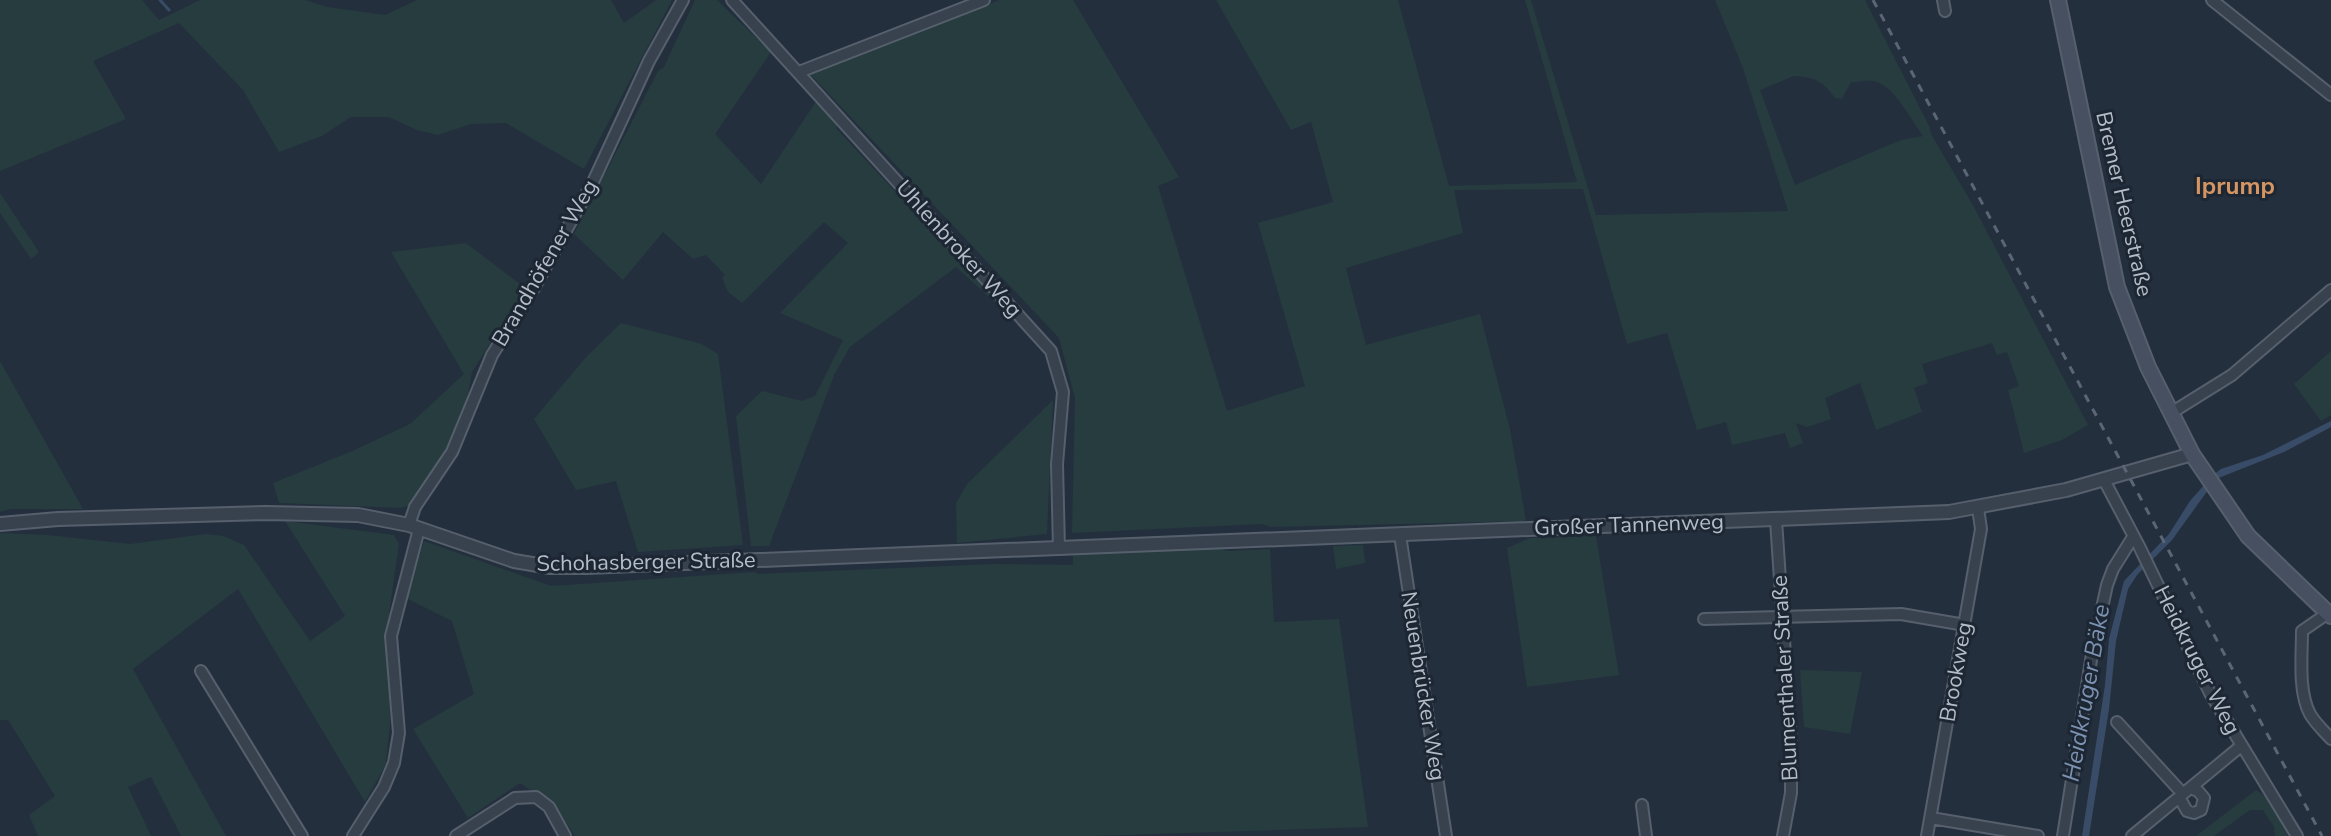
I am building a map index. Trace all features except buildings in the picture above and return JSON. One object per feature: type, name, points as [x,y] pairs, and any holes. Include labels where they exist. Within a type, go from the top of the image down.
[{"type":"main road","name":"Bremer Heerstraße","points":[[2058,0],[2117,287],[2148,367],[2192,454],[2248,536],[2330,613]]},
{"type":"street","name":"Brandhöfener Weg","points":[[353,836],[384,787],[394,763],[399,733],[391,636],[414,527],[415,507],[452,452],[492,355],[534,288],[593,182],[649,61],[683,0]]},
{"type":"street","name":"Uhlenbroker Weg","points":[[732,0],[1051,351],[1063,392],[1057,464],[1059,549]]},
{"type":"street","points":[[799,72],[984,0]]},
{"type":"street","points":[[2212,0],[2331,95]]},
{"type":"street","points":[[2171,413],[2232,375],[2331,290]]},
{"type":"street","name":"Großer Tannenweg","points":[[1059,549],[1949,512],[2052,494],[2192,454]]},
{"type":"street","name":"Heidkruger Weg","points":[[2104,480],[2210,693],[2297,836]]},
{"type":"street","name":"Brookweg","points":[[1927,836],[1981,529],[1978,508]]},
{"type":"street","name":"Schohasberger Straße","points":[[0,524],[58,519],[317,513],[358,515],[414,527],[514,561],[550,567],[1059,549]]},
{"type":"street","name":"Blumenthaler Straße","points":[[1776,520],[1791,745],[1791,793],[1783,836]]},
{"type":"street","name":"Neuenbrücker Weg","points":[[1400,535],[1446,836]]},
{"type":"street","points":[[2063,836],[2092,654],[2104,599],[2113,569],[2136,542]]},
{"type":"street","points":[[2330,613],[2302,631],[2302,655],[2305,700],[2311,715],[2331,739]]},
{"type":"street","points":[[1704,619],[1901,614],[1965,625]]},
{"type":"street","points":[[201,671],[302,836]]},
{"type":"street","points":[[2117,722],[2184,793]]},
{"type":"street","points":[[2132,836],[2241,746]]},
{"type":"street","points":[[456,836],[515,798],[536,797],[549,807],[565,836]]},
{"type":"street","points":[[1642,805],[1646,836]]},
{"type":"street","points":[[1931,818],[2038,836]]},
{"type":"green space","points":[[0,0],[142,0],[159,20],[200,0],[305,0],[327,7],[385,15],[417,0],[611,0],[624,23],[656,0],[672,0],[584,169],[506,123],[471,124],[438,135],[417,130],[389,117],[351,117],[322,136],[279,152],[243,90],[179,23],[93,61],[126,119],[0,171]]},
{"type":"green space","points":[[695,0],[717,0],[771,52],[715,134],[761,184],[817,100],[839,123],[836,128],[957,258],[966,258],[1025,327],[956,267],[850,347],[835,373],[769,546],[751,546],[736,416],[762,391],[802,401],[815,396],[843,340],[780,313],[848,243],[824,222],[742,303],[728,292],[722,278],[725,275],[706,255],[693,259],[663,232],[623,280],[574,234],[658,71],[664,67]]},
{"type":"green space","points":[[999,0],[1073,0],[1179,177],[1158,186],[1227,411],[1305,386],[1258,223],[1333,202],[1311,122],[1291,130],[1216,0],[1398,0],[1449,186],[1577,182],[1525,0],[1531,0],[1596,215],[1788,211],[1743,68],[1715,0],[1865,0],[1931,134],[1974,207],[2088,425],[2062,440],[2024,453],[2008,390],[2019,386],[2007,352],[1997,355],[1992,343],[1922,364],[1928,383],[1914,388],[1922,412],[1876,430],[1860,383],[1825,398],[1831,419],[1807,427],[1796,423],[1803,443],[1790,448],[1785,433],[1732,445],[1726,422],[1697,430],[1667,333],[1627,344],[1583,189],[1454,190],[1463,233],[1346,268],[1366,345],[1480,314],[1510,429],[1526,521],[1271,527],[1262,524],[1072,533],[1075,398],[1059,338],[810,74]],"holes":[[[1794,76],[1818,81],[1835,98],[1842,99],[1851,82],[1868,81],[1884,85],[1897,98],[1923,136],[1901,140],[1795,185],[1760,90]]]},
{"type":"green space","points":[[0,193],[39,252],[31,259],[0,213]]},
{"type":"green space","points":[[466,243],[525,288],[472,372],[464,415],[413,505],[400,508],[279,503],[273,483],[410,424],[464,374],[391,252]]},
{"type":"green space","points":[[621,323],[702,344],[718,354],[743,545],[638,552],[616,481],[576,490],[534,419],[587,356]]},
{"type":"green space","points":[[2331,351],[2331,415],[2321,421],[2294,384]]},
{"type":"green space","points":[[0,361],[83,509],[11,509],[0,512]]},
{"type":"green space","points":[[1053,400],[1047,534],[957,543],[956,503],[967,484]]},
{"type":"green space","points":[[285,521],[394,535],[399,544],[386,636],[391,716],[386,762],[389,759],[365,802],[238,589],[133,669],[226,836],[181,836],[151,777],[128,787],[151,836],[38,836],[29,815],[55,796],[8,720],[0,720],[0,533],[130,544],[206,534],[223,536],[244,545],[310,641],[345,616]]},
{"type":"green space","points":[[1596,536],[1619,675],[1527,687],[1507,548],[1530,538]]},
{"type":"green space","points":[[424,541],[551,586],[754,572],[995,564],[1073,565],[1073,551],[1270,549],[1274,622],[1339,619],[1368,827],[1092,836],[575,836],[555,806],[520,783],[468,818],[413,729],[474,694],[452,621],[406,598]]},
{"type":"green space","points":[[1363,545],[1365,563],[1336,569],[1333,546]]},
{"type":"green space","points":[[1800,670],[1862,672],[1850,734],[1804,727]]},
{"type":"green space","points":[[2256,790],[2271,804],[2288,836],[2275,836],[2274,827],[2263,810],[2250,810],[2214,836],[2196,836]]},
{"type":"water","points":[[2331,421],[2331,427],[2284,452],[2216,479],[2172,540],[2137,575],[2128,589],[2116,641],[2089,836],[2082,836],[2109,639],[2124,581],[2169,534],[2190,501],[2213,475],[2221,469],[2263,455]]},
{"type":"waterway","points":[[160,0],[169,10]]},
{"type":"railway","points":[[1873,0],[2322,836]]},
{"type":"district","name":"Iprump","points":[[2235,186]]},
{"type":"water label","name":"Heidkruger Bäke","points":[[2086,693]]}]
